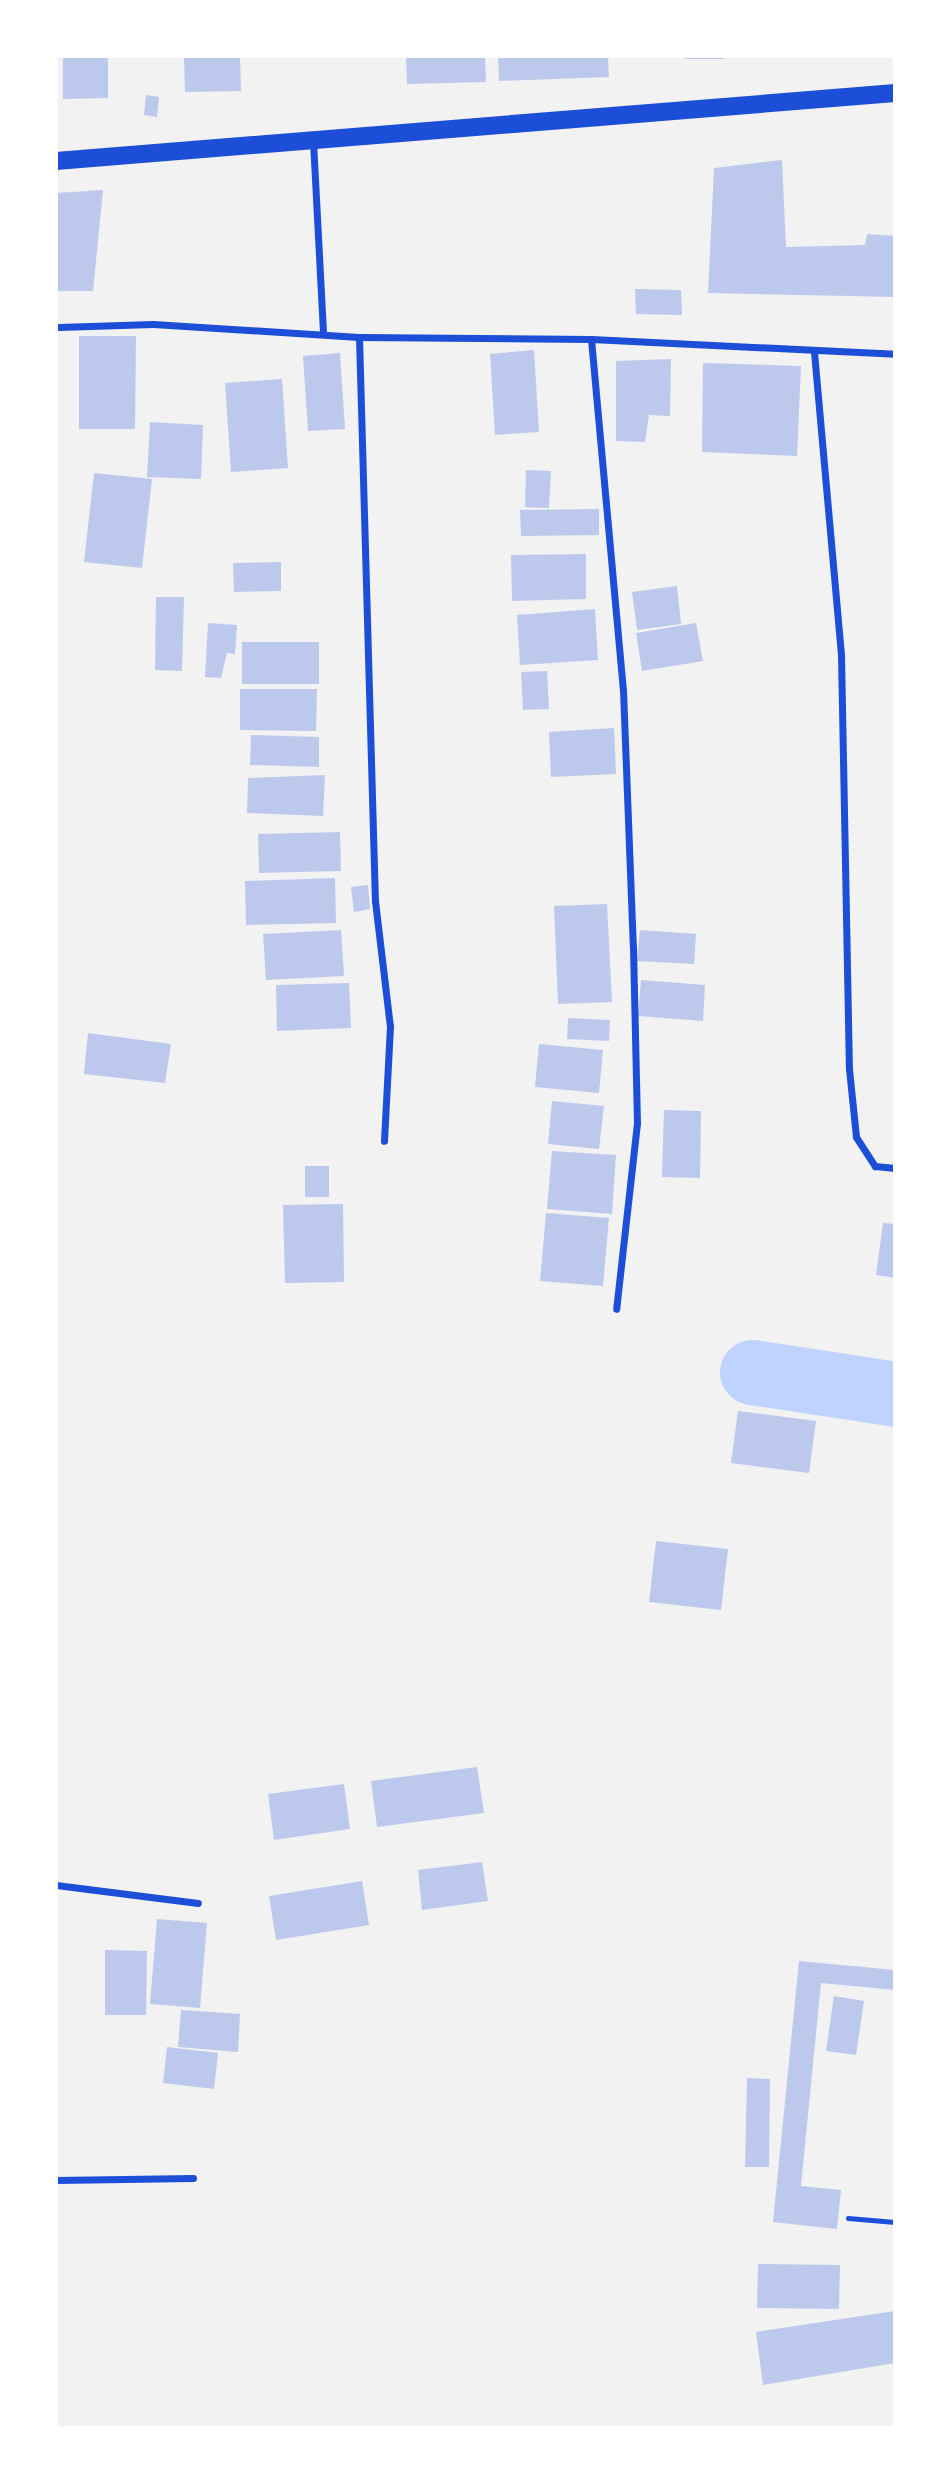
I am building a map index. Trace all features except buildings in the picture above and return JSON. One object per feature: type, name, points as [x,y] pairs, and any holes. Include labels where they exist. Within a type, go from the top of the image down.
[{"type":"main road","points":[[56,161],[895,93]]},
{"type":"street","points":[[313,141],[323,334]]},
{"type":"street","points":[[59,327],[153,324],[359,337],[591,339],[895,354]]},
{"type":"street","points":[[359,337],[375,901],[390,1026],[384,1142]]},
{"type":"street","points":[[591,339],[623,690],[634,947],[637,1123],[616,1309]]},
{"type":"street","points":[[814,352],[841,655],[849,1069],[856,1137],[875,1166],[895,1168]]},
{"type":"street","points":[[56,1885],[198,1903]]},
{"type":"street","points":[[56,2180],[193,2178]]},
{"type":"path","points":[[848,2218],[895,2222]]},
{"type":"waterway","points":[[752,1372],[895,1394]]}]
